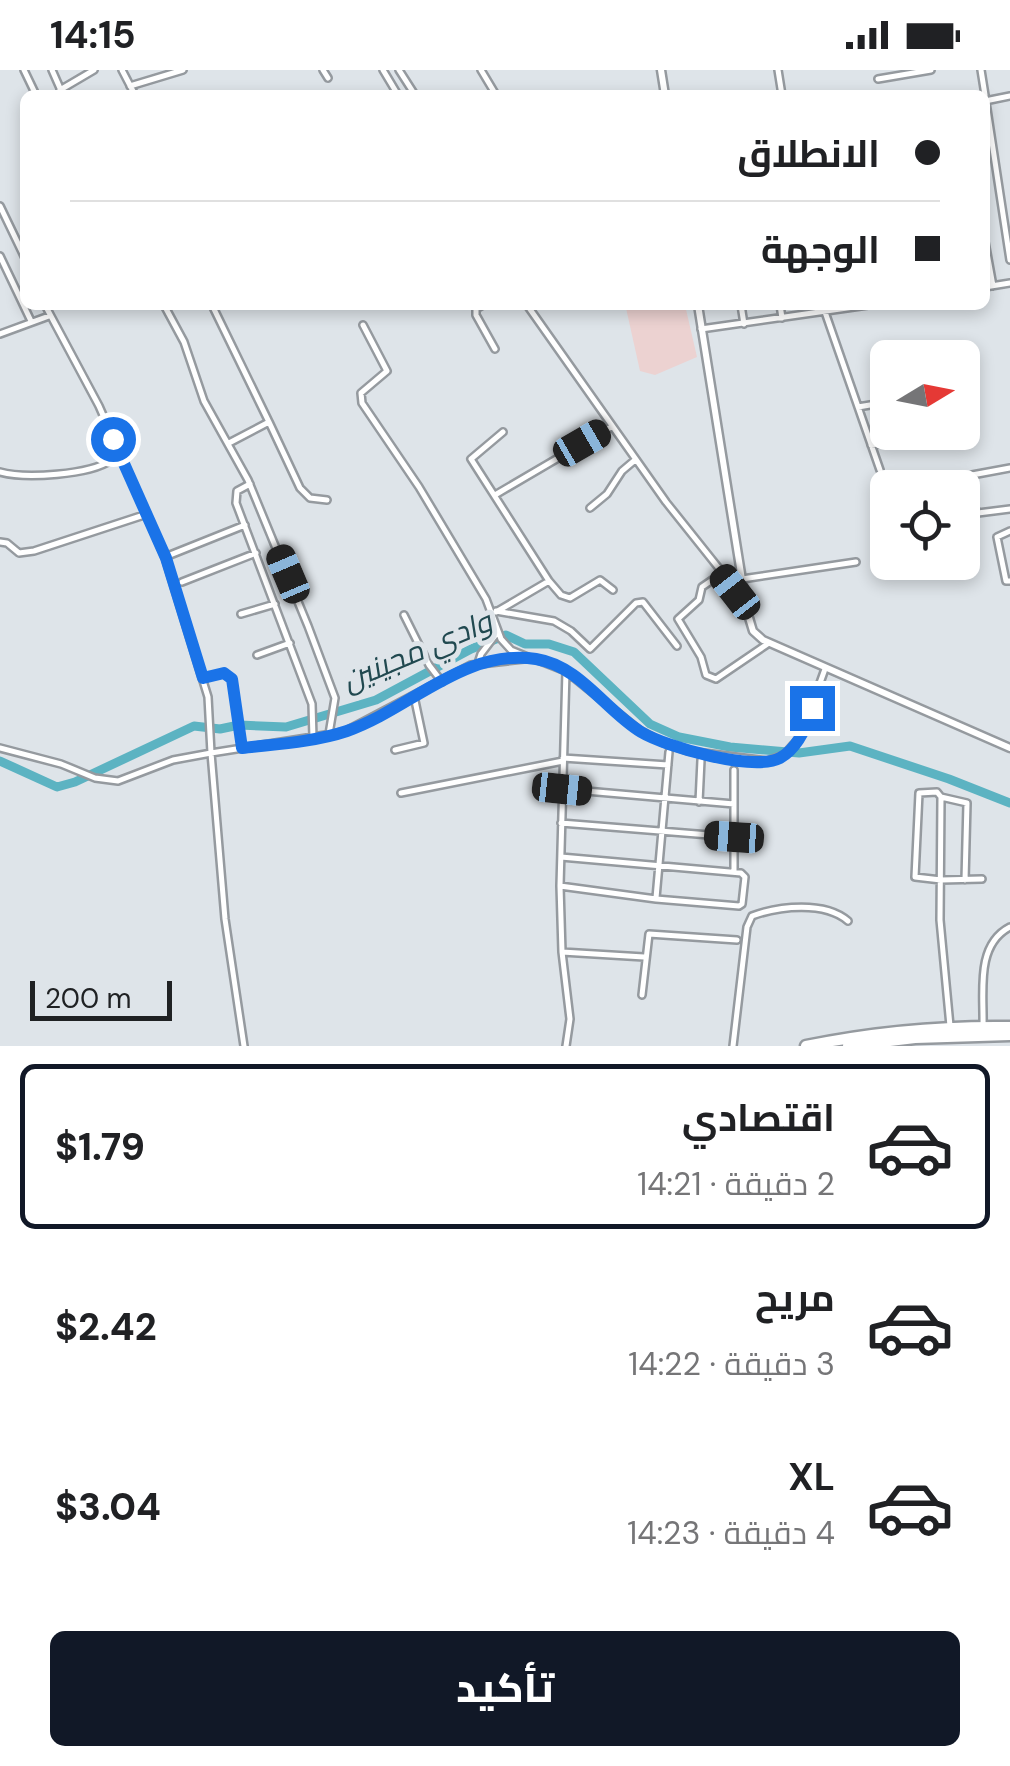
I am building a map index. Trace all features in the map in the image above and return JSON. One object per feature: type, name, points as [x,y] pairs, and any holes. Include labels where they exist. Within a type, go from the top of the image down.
[{"type":"highway","points":[[984,1036],[1010,1027]]},
{"type":"highway","points":[[806,1046],[854,1037],[941,1039],[1010,1035]]},
{"type":"highway","points":[[848,1046],[941,1039]]},
{"type":"street","points":[[65,90],[94,70]]},
{"type":"street","points":[[122,70],[132,90]]},
{"type":"street","points":[[130,86],[183,70]]},
{"type":"street","points":[[323,70],[328,78]]},
{"type":"street","points":[[878,79],[931,70]]},
{"type":"street","points":[[990,157],[1010,260]]},
{"type":"street","points":[[0,206],[20,248]]},
{"type":"street","points":[[0,256],[20,297]]},
{"type":"street","points":[[27,310],[32,321]]},
{"type":"street","points":[[47,310],[113,439],[166,558],[203,678],[210,720],[225,919],[244,1046]]},
{"type":"street","points":[[167,310],[184,342],[211,415],[250,484],[308,626],[335,705],[329,735]]},
{"type":"street","points":[[214,310],[300,488],[310,498],[327,500]]},
{"type":"street","points":[[476,310],[495,349]]},
{"type":"street","points":[[530,310],[635,460],[745,601]]},
{"type":"street","points":[[699,310],[745,601],[754,631],[769,643],[825,670],[1010,748]]},
{"type":"street","points":[[743,310],[744,324]]},
{"type":"street","points":[[781,310],[782,318]]},
{"type":"street","points":[[702,330],[837,310]]},
{"type":"street","points":[[825,312],[870,442]]},
{"type":"street","points":[[0,334],[50,316]]},
{"type":"street","points":[[362,325],[387,372],[361,393],[362,403],[420,486],[495,613],[495,638],[478,663]]},
{"type":"street","points":[[858,406],[870,404]]},
{"type":"street","points":[[229,443],[269,422]]},
{"type":"street","points":[[495,496],[611,426]]},
{"type":"street","points":[[503,432],[471,456],[550,581],[570,598],[600,580],[613,590]]},
{"type":"street","points":[[0,472],[18,476],[95,468],[111,460],[113,439]]},
{"type":"street","points":[[873,450],[880,470]]},
{"type":"street","points":[[590,508],[635,460]]},
{"type":"street","points":[[1010,468],[972,475],[970,479],[978,513],[1010,509]]},
{"type":"street","points":[[250,484],[236,496],[314,715],[313,738]]},
{"type":"street","points":[[0,542],[19,553],[34,551],[147,514]]},
{"type":"street","points":[[166,558],[245,525]]},
{"type":"street","points":[[1010,531],[997,537],[1006,581],[1010,582]]},
{"type":"street","points":[[182,582],[256,553]]},
{"type":"street","points":[[742,579],[856,562]]},
{"type":"street","points":[[721,574],[702,588],[698,600],[678,620],[701,657],[706,674],[716,679],[769,643]]},
{"type":"street","points":[[495,613],[550,581]]},
{"type":"street","points":[[495,613],[554,621],[590,649],[636,603],[643,602],[677,646]]},
{"type":"street","points":[[241,614],[275,604]]},
{"type":"street","points":[[404,614],[440,680]]},
{"type":"street","points":[[495,638],[516,653],[566,671],[638,730],[680,750],[761,761],[784,755],[796,744],[825,670]]},
{"type":"street","points":[[258,655],[290,643]]},
{"type":"street","points":[[0,748],[94,778],[128,779],[173,760],[329,735],[362,725],[478,663],[533,658]]},
{"type":"street","points":[[566,671],[560,886],[570,1019],[566,1046]]},
{"type":"street","points":[[203,678],[224,673],[230,676],[242,748]]},
{"type":"street","points":[[396,750],[424,743],[414,696]]},
{"type":"street","points":[[656,900],[670,752]]},
{"type":"street","points":[[401,794],[563,759],[668,765]]},
{"type":"street","points":[[699,802],[701,760]]},
{"type":"street","points":[[734,770],[734,873]]},
{"type":"street","points":[[562,789],[734,804]]},
{"type":"street","points":[[965,880],[967,803],[937,792],[918,794],[918,879],[940,880],[965,880],[982,879]]},
{"type":"street","points":[[941,1039],[942,797]]},
{"type":"street","points":[[561,823],[734,837]]},
{"type":"street","points":[[560,886],[656,900],[740,906],[745,876],[561,858]]},
{"type":"street","points":[[732,1046],[747,927],[752,916],[821,907],[848,920]]},
{"type":"street","points":[[984,1036],[987,948],[1010,928]]},
{"type":"street","points":[[642,995],[646,937],[650,934],[737,940]]},
{"type":"street","points":[[562,952],[645,957]]},
{"type":"shaded area","points":[[626,310],[686,310],[697,357],[655,375],[640,371]]},
{"type":"waterway","name":"وادي مجينين","points":[[0,761],[57,787],[194,726],[286,727],[376,700],[471,649],[506,635],[525,644],[549,644],[574,652],[650,724],[679,737],[730,747],[799,753],[850,746],[1010,803]]},
{"type":"route","points":[[113,439],[166,558],[203,678],[224,673],[232,679],[242,748],[344,732],[471,665],[533,658],[560,667],[642,733],[680,750],[734,759],[779,758],[801,736],[812,708]]}]
